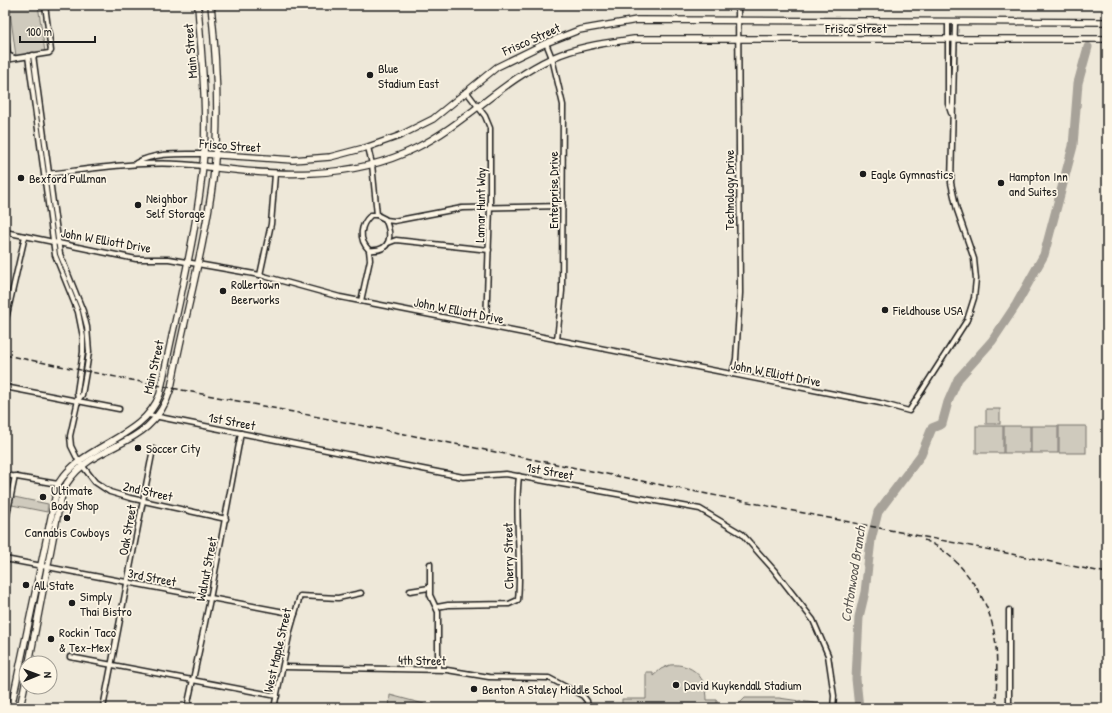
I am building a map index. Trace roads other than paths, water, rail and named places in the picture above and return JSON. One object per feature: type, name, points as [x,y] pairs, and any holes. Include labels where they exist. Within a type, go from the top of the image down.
[{"type":"street","points":[[5,60],[33,56],[51,51],[45,5]]},
{"type":"street","name":"Main Street","points":[[11,708],[58,484],[78,460],[126,432],[149,415],[160,394],[187,261],[204,154],[205,95],[198,5]]},
{"type":"street","name":"Main Street","points":[[31,655],[63,494],[67,484],[83,467],[146,428],[158,416],[171,388],[208,210],[214,168],[217,86],[211,5]]},
{"type":"street","name":"Technology Drive","points":[[732,374],[736,359],[740,293],[738,5]]},
{"type":"street","name":"Frisco Street","points":[[136,163],[144,158],[180,154],[204,154],[293,160],[330,156],[368,147],[399,136],[433,119],[497,67],[546,43],[579,30],[637,20],[738,22],[1107,22]]},
{"type":"street","points":[[845,22],[845,38]]},
{"type":"street","points":[[948,22],[948,104],[952,113]]},
{"type":"street","points":[[952,113],[954,105],[955,22]]},
{"type":"street","points":[[5,29],[6,50],[8,55],[14,58]]},
{"type":"street","name":"Frisco Street","points":[[44,175],[136,163],[178,163],[275,174],[333,172],[372,164],[416,148],[447,129],[511,82],[552,58],[591,45],[634,39],[1107,39]]},
{"type":"street","name":"Enterprise Drive","points":[[546,43],[552,58],[563,106],[562,291],[557,340]]},
{"type":"street","points":[[28,56],[55,255],[78,312],[81,326],[83,352],[77,392],[78,400]]},
{"type":"street","points":[[33,56],[60,254],[83,311],[87,327],[89,352],[82,394],[78,400]]},
{"type":"street","name":"Lamar Hunt Way","points":[[466,92],[485,116],[490,128],[490,207],[486,325]]},
{"type":"street","name":"John W Elliott Drive","points":[[5,232],[136,259],[169,259],[187,261],[260,275],[309,290],[361,301],[880,403],[909,412],[967,320],[974,298],[976,279],[974,259],[957,210],[951,183],[952,113]]},
{"type":"street","points":[[368,147],[372,164],[374,202],[377,215]]},
{"type":"street","points":[[260,275],[271,224],[275,174]]},
{"type":"street","points":[[374,202],[371,215],[366,219],[361,233],[364,245],[369,250],[377,251]]},
{"type":"street","points":[[371,215],[377,215],[386,220],[394,221],[462,208],[563,206]]},
{"type":"street","points":[[386,220],[390,233],[396,240]]},
{"type":"street","points":[[388,227],[394,221]]},
{"type":"street","points":[[388,243],[390,233]]},
{"type":"street","points":[[6,319],[25,236]]},
{"type":"street","points":[[370,260],[377,251],[388,243],[396,240],[489,250]]},
{"type":"street","points":[[361,301],[370,260],[369,250]]},
{"type":"street","points":[[5,387],[119,409]]},
{"type":"street","name":"2nd Street","points":[[78,400],[70,440],[71,446],[83,467],[100,486],[110,492],[226,518]]},
{"type":"street","name":"1st Street","points":[[149,415],[464,477],[488,474],[519,476],[700,509],[742,534],[774,570],[813,620],[828,655],[834,696],[833,708]]},
{"type":"street","name":"Walnut Street","points":[[187,708],[226,518],[241,433]]},
{"type":"street","name":"Oak Street","points":[[103,708],[153,449]]},
{"type":"street","points":[[5,475],[58,484]]},
{"type":"street","points":[[5,525],[15,476]]},
{"type":"street","name":"Cherry Street","points":[[437,607],[448,605],[509,604],[518,600],[519,578],[516,510],[519,476]]},
{"type":"street","name":"3rd Street","points":[[5,559],[294,614]]},
{"type":"street","points":[[430,564],[432,604],[437,607],[439,623],[438,669]]},
{"type":"street","points":[[410,592],[430,588]]},
{"type":"street","name":"West Maple Street","points":[[274,708],[284,667],[294,614],[300,596],[338,598],[361,593]]},
{"type":"street","points":[[1009,708],[1010,610]]},
{"type":"street","points":[[70,657],[277,696]]},
{"type":"street","name":"4th Street","points":[[284,667],[438,669],[489,677],[549,678],[583,696],[588,708]]},
{"type":"street","points":[[20,708],[23,695]]},
{"type":"waterway","name":"Cottonwood Branch","points":[[859,708],[856,679],[859,617],[865,592],[871,540],[878,512],[921,455],[932,428],[942,424],[948,402],[958,379],[992,341],[1016,305],[1044,255],[1073,146],[1078,83],[1088,47]]},
{"type":"railway","points":[[5,355],[1107,573]]},
{"type":"railway","points":[[924,540],[941,549],[957,562],[977,589],[986,605],[995,637],[997,670],[996,708]]},
{"type":"place","name":"Blue Stadium East","points":[[370,75]]},
{"type":"place","name":"Eagle Gymnastics","points":[[863,174]]},
{"type":"place","name":"Bexford Pullman","points":[[21,178]]},
{"type":"place","name":"Hampton Inn and Suites","points":[[1001,183]]},
{"type":"place","name":"Neighbor Self Storage","points":[[138,205]]},
{"type":"place","name":"Rollertown Beerworks","points":[[223,291]]},
{"type":"place","name":"Fieldhouse USA","points":[[885,310]]},
{"type":"place","name":"Soccer City","points":[[138,448]]},
{"type":"place","name":"Ultimate Body Shop","points":[[43,497]]},
{"type":"place","name":"Cannabis Cowboys","points":[[67,518]]},
{"type":"place","name":"All State","points":[[26,585]]},
{"type":"place","name":"Simply Thai Bistro","points":[[72,603]]},
{"type":"place","name":"Rockin' Taco & Tex-Mex","points":[[51,639]]},
{"type":"place","name":"David Kuykendall Stadium","points":[[676,685]]},
{"type":"place","name":"Benton A Staley Middle School","points":[[474,689]]}]
